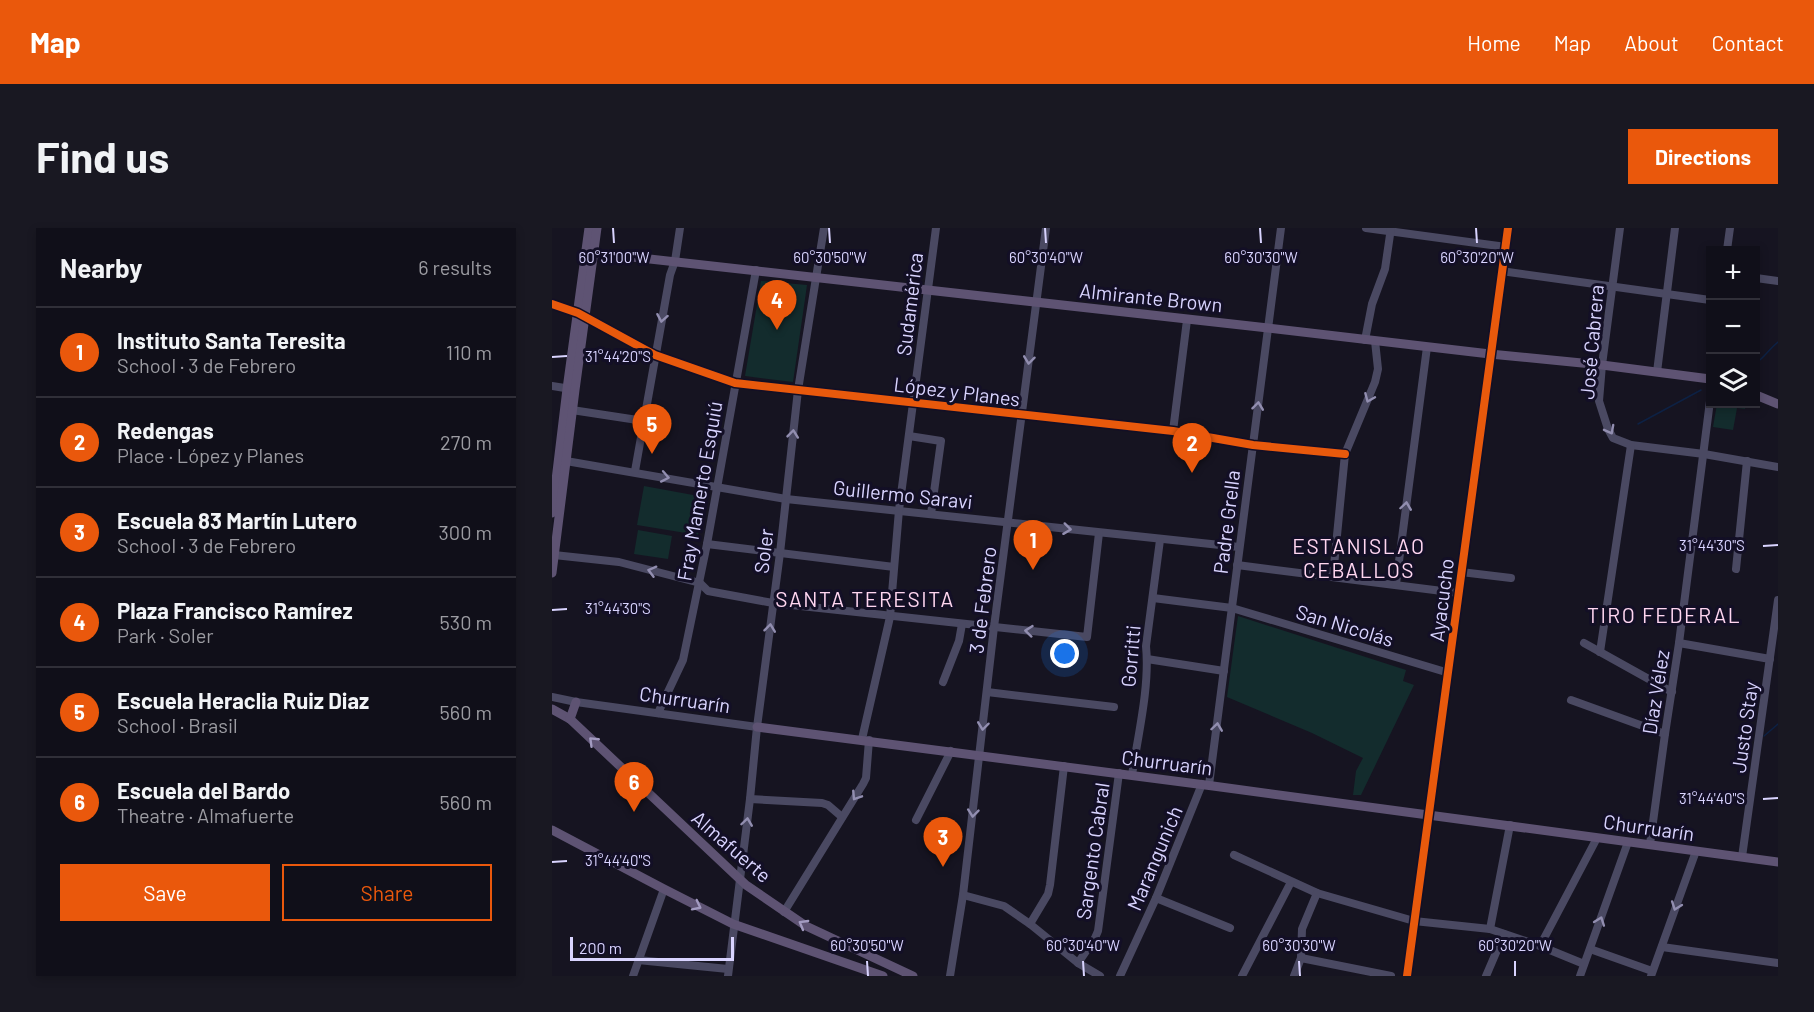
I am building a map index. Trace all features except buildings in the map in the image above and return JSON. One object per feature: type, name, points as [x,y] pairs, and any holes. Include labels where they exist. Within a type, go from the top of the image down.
[{"type":"main road","points":[[590,228],[591,253]]},
{"type":"main road","points":[[552,513],[554,478],[597,228]]},
{"type":"main road","name":"Almirante Brown","points":[[591,253],[1490,354],[1602,364],[1706,378]]},
{"type":"main road","points":[[552,573],[572,410],[571,389]]},
{"type":"main road","points":[[1760,397],[1778,404]]},
{"type":"main road","points":[[570,719],[576,702]]},
{"type":"main road","name":"Almafuerte","points":[[552,709],[570,719],[739,880],[817,932],[912,976]]},
{"type":"main road","name":"Churruarín","points":[[757,727],[1119,773],[1778,862]]},
{"type":"main road","points":[[552,830],[733,924],[866,973],[883,976]]},
{"type":"street","points":[[635,471],[680,228]]},
{"type":"street","name":"Soler","points":[[728,973],[798,390],[824,228]]},
{"type":"street","name":"Sudamérica","points":[[784,912],[866,778],[865,740],[890,616],[898,510],[936,228]]},
{"type":"street","name":"3 de Febrero","points":[[950,976],[963,895],[994,627],[1046,228]]},
{"type":"street","name":"Padre Grella","points":[[1205,785],[1224,670],[1281,228]]},
{"type":"street","points":[[1366,228],[1506,247]]},
{"type":"street","points":[[1448,239],[1450,228]]},
{"type":"street","name":"Ayacucho","points":[[1407,976],[1508,228]]},
{"type":"street","name":"José Cabrera","points":[[1620,228],[1599,401],[1612,438],[1631,446]]},
{"type":"street","points":[[1657,372],[1675,228]]},
{"type":"street","points":[[1728,246],[1730,228]]},
{"type":"street","points":[[1333,576],[1345,454],[1375,382],[1378,369],[1370,340],[1372,304],[1384,268],[1391,230]]},
{"type":"street","name":"Fray Mamerto Esquiú","points":[[658,713],[683,660],[707,544],[756,270]]},
{"type":"street","points":[[1501,271],[1706,300]]},
{"type":"street","points":[[1760,279],[1778,281]]},
{"type":"street","name":"López y Planes","points":[[552,304],[581,315],[655,355],[735,383],[1173,431],[1253,445],[1345,454]]},
{"type":"street","points":[[1173,431],[1187,320]]},
{"type":"street","points":[[1396,584],[1427,347]]},
{"type":"street","points":[[552,386],[571,389]]},
{"type":"street","name":"Díaz Vélez","points":[[1650,844],[1709,408]]},
{"type":"street","points":[[572,410],[644,421]]},
{"type":"street","points":[[909,436],[941,441],[931,514]]},
{"type":"street","points":[[1600,652],[1631,446],[1704,454],[1778,467]]},
{"type":"street","name":"Guillermo Saravi","points":[[566,461],[635,471],[786,499],[1239,547]]},
{"type":"street","points":[[1736,569],[1747,461]]},
{"type":"street","points":[[554,555],[619,562],[699,583],[708,591],[773,603],[1087,637],[1099,533]]},
{"type":"street","name":"Gorritti","points":[[1132,775],[1160,540]]},
{"type":"street","points":[[707,544],[894,567]]},
{"type":"street","points":[[1237,565],[1458,593]]},
{"type":"street","points":[[1461,572],[1511,578]]},
{"type":"street","name":"San Nicolás","points":[[1153,598],[1232,608],[1449,674]]},
{"type":"street","name":"Justo Stay","points":[[1742,857],[1778,600]]},
{"type":"street","points":[[943,682],[959,641],[962,624]]},
{"type":"street","points":[[1584,643],[1672,692]]},
{"type":"street","points":[[1679,643],[1770,659]]},
{"type":"street","points":[[1147,659],[1224,670]]},
{"type":"street","points":[[987,692],[1114,707]]},
{"type":"street","name":"Churruarín","points":[[552,697],[757,727]]},
{"type":"street","points":[[1570,700],[1665,734]]},
{"type":"street","points":[[916,820],[951,751]]},
{"type":"street","points":[[1030,924],[1048,894],[1050,885],[1064,766]]},
{"type":"street","name":"Sargento Cabral","points":[[1078,963],[1098,931],[1119,773]]},
{"type":"street","name":"Marangunich","points":[[1120,976],[1205,785]]},
{"type":"street","points":[[750,799],[822,803],[842,817]]},
{"type":"street","points":[[1490,930],[1510,825]]},
{"type":"street","points":[[1540,946],[1597,838]]},
{"type":"street","points":[[1580,976],[1629,842]]},
{"type":"street","points":[[1590,949],[1652,973],[1696,851]]},
{"type":"street","points":[[1234,855],[1317,893],[1414,921],[1490,930],[1540,946],[1584,964]]},
{"type":"street","points":[[1242,976],[1291,882]]},
{"type":"street","points":[[633,976],[664,889]]},
{"type":"street","points":[[1294,976],[1301,957],[1302,929],[1317,893]]},
{"type":"street","points":[[963,895],[1004,906],[1078,963],[1100,976]]},
{"type":"street","points":[[1156,898],[1230,928]]},
{"type":"street","points":[[1486,976],[1504,934]]},
{"type":"street","points":[[1662,947],[1778,963]]},
{"type":"street","points":[[1301,957],[1391,976]]},
{"type":"street","points":[[638,960],[728,973]]},
{"type":"green space","points":[[761,281],[807,285],[793,382],[745,376]]},
{"type":"green space","points":[[1716,408],[1737,408],[1733,430],[1713,427]]},
{"type":"green space","points":[[644,486],[704,497],[698,535],[637,525]]},
{"type":"green space","points":[[638,530],[672,536],[668,559],[634,554]]},
{"type":"green space","points":[[1238,616],[1406,670],[1403,681],[1414,685],[1361,795],[1353,795],[1356,771],[1363,758],[1312,733],[1227,697]]},
{"type":"waterway","points":[[1760,360],[1778,342]]},
{"type":"waterway","points":[[1638,424],[1701,390]]},
{"type":"waterway","points":[[1764,736],[1778,724]]},
{"type":"cycle path","points":[[1407,976],[1508,228]]},
{"type":"cycle path","points":[[552,304],[578,313],[655,355],[735,383],[1173,431],[1253,445],[1345,454]]},
{"type":"place","name":"Plaza Francisco Ramírez","points":[[777,330]]},
{"type":"place","name":"Escuela Heraclia Ruiz Diaz","points":[[652,454]]},
{"type":"place","name":"Redengas","points":[[1192,473]]},
{"type":"place","name":"Instituto Santa Teresita","points":[[1033,570]]},
{"type":"place","name":"Escuela del Bardo","points":[[634,812]]},
{"type":"place","name":"Escuela 83 Martín Lutero","points":[[943,867]]},
{"type":"district","name":"ESTANISLAO CEBALLOS","points":[[1359,557]]},
{"type":"district","name":"SANTA TERESITA","points":[[865,598]]},
{"type":"district","name":"TIRO FEDERAL","points":[[1664,614]]}]
